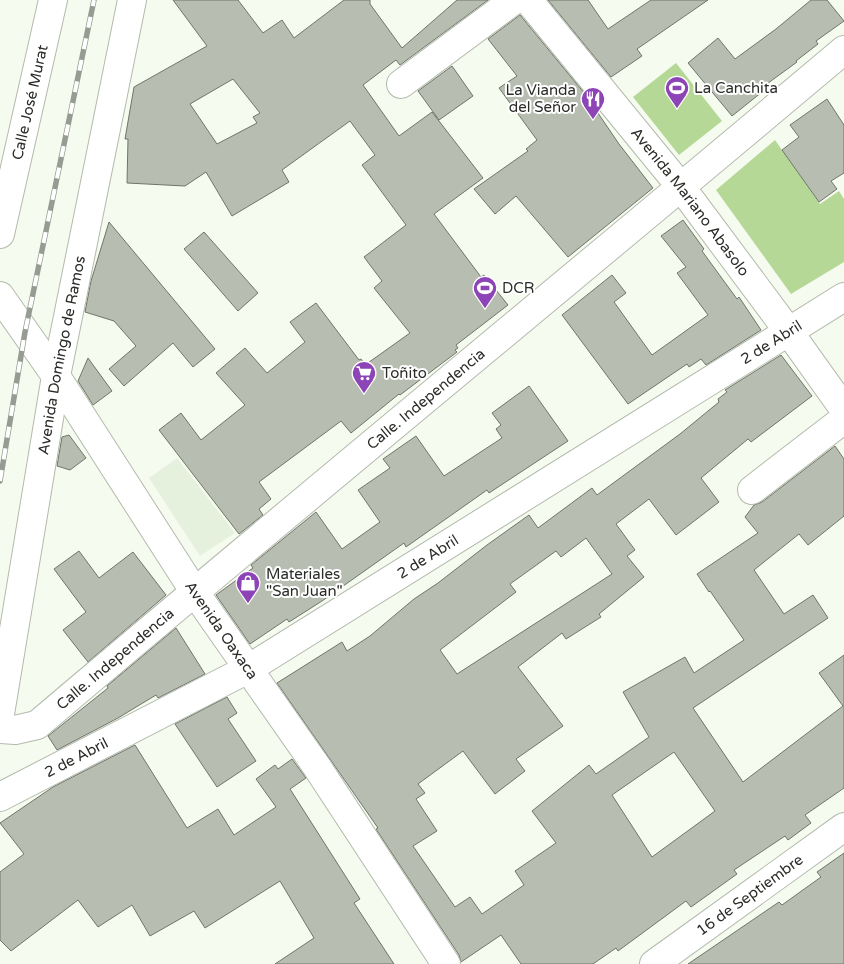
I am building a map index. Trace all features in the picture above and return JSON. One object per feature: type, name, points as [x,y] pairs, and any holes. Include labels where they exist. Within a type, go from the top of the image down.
[{"type":"street","name":"Calle José Murat","points":[[0,234],[53,0]]},
{"type":"street","name":"Avenida Domingo de Ramos","points":[[0,714],[56,376],[132,0]]},
{"type":"street","points":[[401,84],[514,0]]},
{"type":"street","name":"Avenida Mariano Abasolo","points":[[528,0],[681,187],[844,409]]},
{"type":"street","name":"Calle. Independencia","points":[[0,729],[15,730],[37,725],[194,591],[844,50]]},
{"type":"street","name":"Avenida Oaxaca","points":[[0,296],[56,376],[194,591],[317,767],[446,964]]},
{"type":"street","name":"2 de Abril","points":[[0,797],[248,668],[844,297]]},
{"type":"street","points":[[752,490],[844,419]]},
{"type":"street","name":"16 de Septiembre","points":[[654,964],[844,827]]},
{"type":"shaded area","points":[[177,458],[235,533],[200,556],[149,478]]},
{"type":"green space","name":"La Canchita","points":[[676,63],[722,121],[679,155],[633,97]]},
{"type":"green space","points":[[775,140],[820,204],[839,191],[844,199],[844,262],[791,294],[716,190]]},
{"type":"building","points":[[173,0],[238,0],[263,33],[282,20],[294,38],[344,0],[370,0],[370,4],[402,48],[457,0],[488,0],[400,65],[396,60],[363,85],[399,136],[432,112],[483,178],[434,214],[481,277],[484,275],[508,305],[456,345],[458,348],[455,350],[457,352],[399,394],[351,433],[341,421],[259,482],[271,499],[259,509],[263,515],[239,534],[159,430],[181,413],[201,440],[245,405],[216,373],[245,348],[267,373],[305,342],[290,322],[316,303],[359,360],[361,359],[365,365],[410,333],[374,288],[382,281],[364,257],[406,225],[362,165],[375,155],[350,121],[282,170],[289,182],[232,216],[206,172],[185,186],[127,183],[128,139],[125,139],[134,87],[207,46]],"holes":[[[233,79],[260,113],[253,117],[257,123],[217,144],[190,104]]]},
{"type":"building","points":[[548,0],[588,0],[608,29],[651,0],[708,0],[637,49],[642,56],[611,77]]},
{"type":"building","points":[[811,0],[827,0],[844,21],[816,41],[818,44],[760,89],[762,92],[732,116],[688,63],[718,38],[735,59]]},
{"type":"building","points":[[520,15],[585,94],[619,144],[653,188],[568,257],[516,196],[495,214],[474,189],[528,151],[526,149],[537,140],[499,88],[517,76],[488,39]]},
{"type":"building","points":[[452,66],[473,96],[439,120],[418,91]]},
{"type":"building","points":[[827,99],[844,125],[844,173],[831,181],[837,189],[819,202],[782,150],[799,137],[790,125]]},
{"type":"building","points":[[683,220],[704,249],[702,251],[737,299],[739,297],[761,330],[706,365],[701,359],[689,367],[687,364],[628,404],[562,315],[612,275],[626,293],[614,302],[652,355],[708,315],[677,273],[686,267],[661,236]]},
{"type":"building","points":[[109,222],[215,349],[193,367],[173,343],[124,386],[109,369],[136,346],[114,321],[85,312],[91,281]]},
{"type":"building","points":[[204,232],[258,293],[238,311],[184,249]]},
{"type":"building","points":[[781,355],[812,396],[751,442],[748,439],[701,478],[719,502],[676,535],[649,499],[616,524],[635,550],[627,556],[644,577],[599,614],[601,617],[566,639],[562,633],[518,667],[563,726],[516,759],[525,771],[495,794],[463,751],[418,784],[425,793],[416,799],[437,831],[413,846],[455,907],[470,897],[482,914],[524,885],[515,871],[556,843],[532,811],[589,765],[596,774],[649,737],[623,692],[685,657],[694,673],[744,640],[697,574],[758,533],[745,517],[754,505],[762,502],[835,446],[844,459],[844,516],[808,545],[799,534],[754,570],[784,614],[813,595],[828,618],[693,708],[743,782],[843,706],[819,673],[844,655],[844,788],[805,815],[811,823],[788,840],[785,836],[734,870],[737,874],[691,907],[686,901],[618,951],[616,948],[593,964],[521,964],[501,935],[461,962],[459,955],[376,829],[378,828],[277,683],[342,642],[347,651],[370,636],[414,599],[529,515],[538,528],[592,488],[597,495],[680,434],[719,402],[718,399],[727,392],[725,390]],"holes":[[[586,538],[612,574],[457,674],[440,650],[516,592],[510,584],[556,551],[561,557]],[[674,752],[715,811],[652,857],[612,795]]]},
{"type":"building","points":[[88,358],[112,391],[93,405],[78,381]]},
{"type":"building","points":[[529,386],[568,441],[489,493],[487,490],[406,547],[404,543],[322,601],[289,622],[287,619],[250,644],[216,595],[253,568],[251,565],[316,512],[342,549],[380,522],[358,490],[390,468],[383,459],[416,436],[444,476],[502,438],[496,429],[501,425],[492,413]]},
{"type":"building","points":[[69,435],[86,458],[70,470],[57,466],[62,437]]},
{"type":"building","points":[[79,551],[99,578],[133,552],[166,595],[88,662],[63,630],[86,612],[54,569]]},
{"type":"building","points":[[176,628],[205,674],[158,698],[156,695],[118,718],[57,750],[48,736],[108,688],[107,686]]},
{"type":"building","points":[[227,697],[237,713],[228,719],[256,761],[217,787],[175,724]]},
{"type":"building","points":[[135,745],[187,828],[218,809],[234,835],[276,807],[256,779],[275,765],[278,769],[292,759],[306,778],[290,789],[360,899],[354,903],[394,964],[275,964],[314,938],[280,881],[205,928],[194,911],[150,936],[132,905],[98,927],[78,900],[11,951],[0,940],[0,872],[24,854],[0,823],[53,787]]},
{"type":"building","points":[[844,853],[844,964],[688,964],[779,902],[782,905],[821,877],[817,872]]},
{"type":"railway","points":[[0,481],[25,332],[94,0]]},
{"type":"place","name":"La Canchita","points":[[677,109]]},
{"type":"place","name":"La Vianda del Señor","points":[[593,120]]},
{"type":"place","name":"DCR","points":[[485,309]]},
{"type":"place","name":"Toñito","points":[[364,394]]},
{"type":"place","name":"Materiales \"San Juan\"","points":[[248,604]]}]
